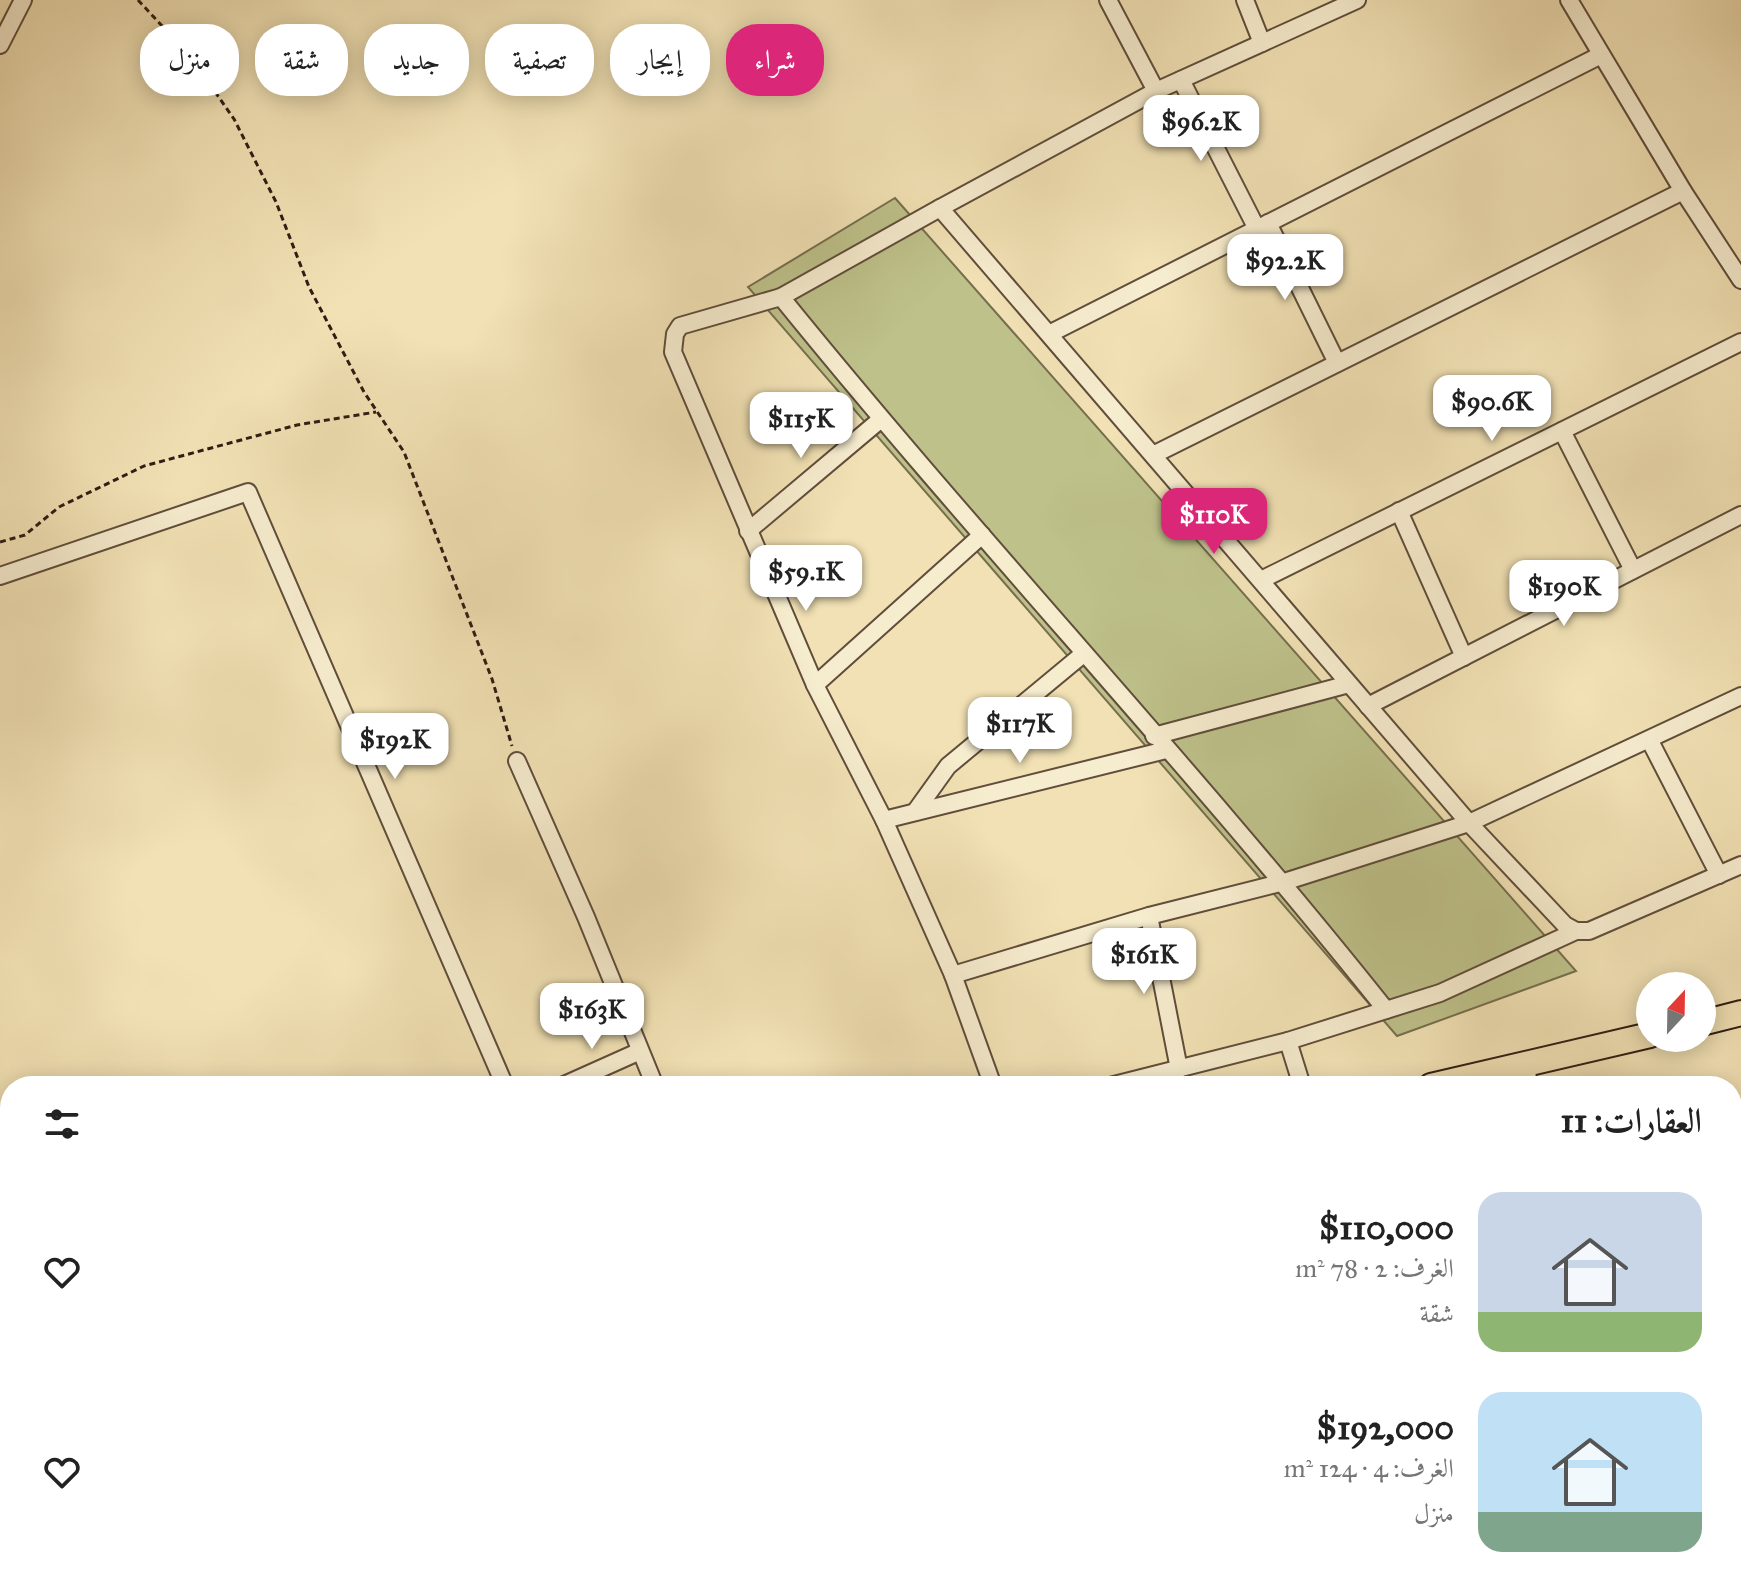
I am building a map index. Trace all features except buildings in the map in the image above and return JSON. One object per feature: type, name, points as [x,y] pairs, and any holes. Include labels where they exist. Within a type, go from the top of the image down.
[{"type":"main road","points":[[1716,1019],[1741,1013]]},
{"type":"main road","points":[[1528,1075],[1636,1040]]},
{"type":"street","points":[[0,45],[23,0]]},
{"type":"street","points":[[1108,0],[1156,91]]},
{"type":"street","points":[[1245,0],[1262,43]]},
{"type":"street","points":[[989,1076],[953,975],[884,820],[815,685],[675,360],[673,343],[680,326],[781,297],[1156,91],[1357,0]]},
{"type":"street","points":[[1569,0],[1683,191],[1741,280]]},
{"type":"street","points":[[1049,334],[1601,55]]},
{"type":"street","points":[[1181,80],[1337,363]]},
{"type":"street","points":[[1153,455],[1683,191]]},
{"type":"street","points":[[940,208],[1469,823],[1565,925],[1576,931]]},
{"type":"street","points":[[781,297],[880,420],[1082,655],[1284,882],[1386,1010]]},
{"type":"street","points":[[1261,580],[1741,342]]},
{"type":"street","points":[[748,531],[880,420]]},
{"type":"street","points":[[1562,431],[1633,570]]},
{"type":"street","points":[[0,576],[248,492],[501,1076]]},
{"type":"street","points":[[1399,511],[1464,657]]},
{"type":"street","points":[[1368,706],[1741,515]]},
{"type":"street","points":[[815,685],[982,535]]},
{"type":"street","points":[[915,812],[948,766],[1082,655]]},
{"type":"street","points":[[1154,736],[1349,684]]},
{"type":"street","points":[[953,975],[1149,916],[1284,882],[1469,823],[1741,696]]},
{"type":"street","points":[[1650,741],[1719,875]]},
{"type":"street","points":[[884,820],[1166,750]]},
{"type":"street","points":[[517,761],[586,917],[650,1076]]},
{"type":"street","points":[[1151,1076],[1288,1041],[1440,993],[1576,931],[1589,931],[1741,865]]},
{"type":"street","points":[[1149,916],[1179,1069]]},
{"type":"street","points":[[1288,1041],[1299,1076]]},
{"type":"street","points":[[584,1076],[638,1052]]},
{"type":"path","points":[[138,0],[163,23],[208,79],[253,152],[309,287],[376,412],[404,452],[492,679],[517,761]]},
{"type":"path","points":[[0,542],[25,535],[59,507],[144,466],[283,428],[376,412]]},
{"type":"green space","points":[[895,198],[1576,971],[1397,1036],[748,287]]}]
